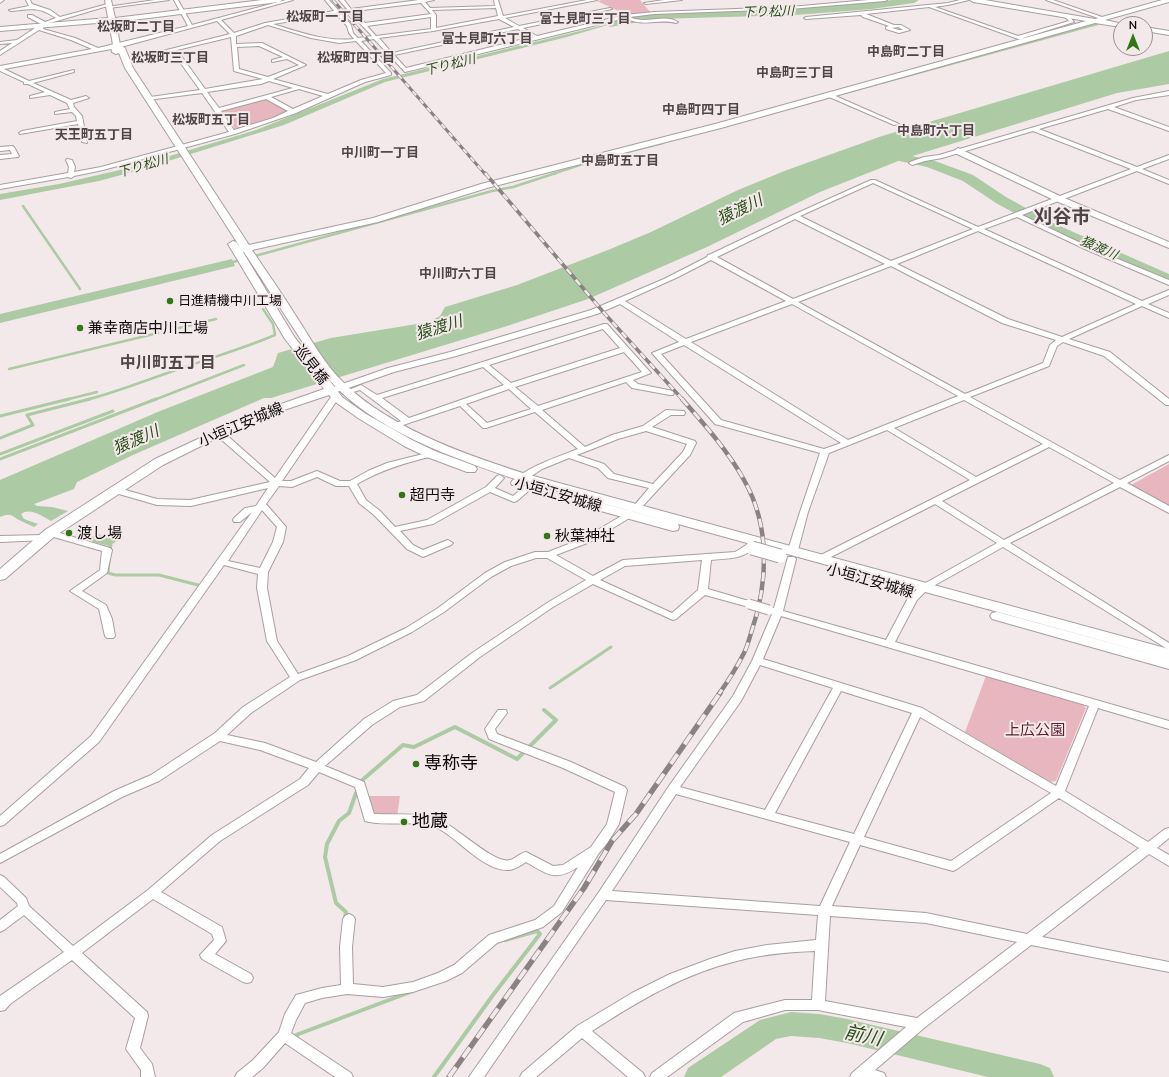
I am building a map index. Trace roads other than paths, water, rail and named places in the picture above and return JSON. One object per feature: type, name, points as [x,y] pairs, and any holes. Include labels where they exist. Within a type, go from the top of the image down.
[{"type":"street","points":[[28,0],[30,5],[48,10],[59,18]]},
{"type":"street","points":[[0,53],[41,27],[59,18],[108,4],[167,0]]},
{"type":"street","points":[[176,0],[192,27]]},
{"type":"street","points":[[2,29],[112,20],[253,2],[291,0]]},
{"type":"street","points":[[0,187],[102,170],[233,133],[294,112],[363,81],[389,74],[351,33],[349,26],[327,0]]},
{"type":"street","points":[[341,0],[392,54],[405,70],[626,17],[654,13],[790,8],[885,0]]},
{"type":"street","points":[[372,7],[374,0]]},
{"type":"street","points":[[126,61],[233,35],[265,24],[337,12],[432,0]]},
{"type":"street","points":[[496,0],[501,18],[537,38]]},
{"type":"street","points":[[570,0],[576,4]]},
{"type":"street","points":[[265,24],[311,37],[339,42],[433,30],[594,0],[638,22],[676,22]]},
{"type":"street","points":[[644,1],[680,0]]},
{"type":"street","points":[[806,18],[928,6],[967,0]]},
{"type":"street","points":[[973,0],[1113,24]]},
{"type":"street","points":[[1048,0],[1103,18]]},
{"type":"street","points":[[246,256],[375,220],[484,186],[832,96],[1053,30],[1093,21],[1169,0]]},
{"type":"street","points":[[0,69],[117,46],[192,27],[281,1]]},
{"type":"street","points":[[422,1],[434,15],[433,30]]},
{"type":"street","points":[[644,1],[654,13]]},
{"type":"street","points":[[790,8],[784,3],[813,1]]},
{"type":"street","points":[[108,4],[117,46],[115,47],[118,62],[177,148],[191,160],[246,256]]},
{"type":"street","points":[[928,6],[1021,40]]},
{"type":"street","points":[[12,10],[37,7]]},
{"type":"street","points":[[428,8],[498,7]]},
{"type":"street","points":[[392,54],[610,9]]},
{"type":"street","points":[[246,12],[262,14]]},
{"type":"street","points":[[862,13],[864,16],[893,26]]},
{"type":"street","points":[[363,24],[434,15]]},
{"type":"street","points":[[30,16],[42,30],[98,50]]},
{"type":"street","points":[[1053,30],[1072,22],[1066,16]]},
{"type":"street","points":[[218,19],[233,35],[236,70],[328,96]]},
{"type":"street","points":[[1153,30],[1169,33]]},
{"type":"street","points":[[0,43],[19,41]]},
{"type":"street","points":[[150,99],[261,82],[304,65],[286,58],[260,44],[234,46]]},
{"type":"street","points":[[117,46],[121,48],[126,61],[150,99],[177,148],[181,161],[246,256],[305,338],[339,391]]},
{"type":"street","points":[[174,50],[233,133]]},
{"type":"street","points":[[274,61],[286,58]]},
{"type":"street","points":[[0,69],[26,83],[70,102],[86,98]]},
{"type":"street","points":[[26,83],[72,71]]},
{"type":"street","points":[[218,110],[299,88]]},
{"type":"street","points":[[32,97],[50,93]]},
{"type":"street","points":[[912,162],[940,157],[1136,99],[1169,93]]},
{"type":"street","points":[[832,96],[896,124]]},
{"type":"street","points":[[267,97],[294,112]]},
{"type":"street","points":[[70,102],[70,107],[79,116],[85,142]]},
{"type":"street","points":[[1108,107],[1169,129]]},
{"type":"street","points":[[57,113],[73,110]]},
{"type":"street","points":[[22,133],[56,124],[80,122]]},
{"type":"street","points":[[1033,129],[1169,182]]},
{"type":"street","points":[[0,148],[12,148],[16,156],[0,157]]},
{"type":"street","points":[[958,151],[1058,199],[1169,245]]},
{"type":"street","points":[[1169,157],[656,353],[718,422],[825,452],[1046,364],[1054,345],[1061,340],[1169,292]]},
{"type":"street","points":[[69,160],[72,167],[71,176]]},
{"type":"street","points":[[0,822],[95,739],[222,562],[339,391],[391,370],[453,354],[594,312],[695,266],[710,256],[872,181],[1169,316]]},
{"type":"street","points":[[1017,215],[1089,249],[1169,283]]},
{"type":"street","points":[[795,216],[1005,321],[1107,354],[1169,403]]},
{"type":"street","name":"巡見橋","points":[[246,256],[290,339],[339,391]]},
{"type":"street","points":[[710,256],[1169,510]]},
{"type":"street","points":[[620,301],[847,443]]},
{"type":"street","points":[[375,398],[484,364],[602,324],[647,373],[486,426],[461,403]]},
{"type":"street","points":[[394,426],[624,349]]},
{"type":"street","points":[[484,364],[584,450]]},
{"type":"street","points":[[627,379],[635,386],[670,393]]},
{"type":"street","points":[[339,391],[361,387],[407,421]]},
{"type":"street","name":"小垣江安城線","points":[[339,391],[367,420],[431,454],[470,469],[500,478],[522,482],[633,511],[788,555],[920,590],[1169,654]]},
{"type":"street","name":"小垣江安城線","points":[[0,576],[47,536],[159,462],[219,433],[268,412],[339,391],[361,403],[394,426],[522,482]]},
{"type":"street","points":[[489,489],[514,499],[522,482],[538,467],[547,465],[615,437],[646,428],[669,412],[681,414]]},
{"type":"street","points":[[887,427],[975,480]]},
{"type":"street","points":[[1,857],[118,794],[155,778],[219,736],[247,710],[296,678],[352,658],[409,630],[441,610],[488,575],[508,564],[535,555],[549,555],[587,540],[633,511],[687,453],[692,443],[646,428]]},
{"type":"street","points":[[219,433],[276,483]]},
{"type":"street","points":[[822,558],[1049,444]]},
{"type":"street","points":[[476,1077],[603,895],[673,789],[737,698],[757,661],[773,611],[788,555],[825,452]]},
{"type":"street","points":[[115,490],[157,502],[191,503],[260,488],[276,483],[292,484],[317,474],[339,484],[352,483],[370,472],[388,465],[431,454]]},
{"type":"street","points":[[570,456],[601,466],[611,476],[654,487]]},
{"type":"street","points":[[889,644],[920,590],[1004,543],[1122,484],[1169,458]]},
{"type":"street","points":[[393,530],[430,522],[489,489],[500,478]]},
{"type":"street","points":[[352,483],[362,500],[377,513],[410,547],[422,554],[448,543]]},
{"type":"street","points":[[936,501],[1169,647]]},
{"type":"street","points":[[237,520],[248,510],[260,506]]},
{"type":"street","points":[[260,506],[282,527],[278,542],[263,572],[262,588],[272,641],[296,678]]},
{"type":"street","name":"小垣江安城線","points":[[633,511],[750,548],[788,555],[822,558],[920,590],[1169,664]]},
{"type":"street","points":[[0,540],[47,536],[106,550],[104,571],[75,591],[103,607],[110,636]]},
{"type":"street","points":[[0,1006],[5,1000],[73,953],[152,893],[216,838],[304,782],[316,768],[368,722],[397,704],[420,698],[476,654],[550,605],[623,563],[736,555],[746,552],[750,548]]},
{"type":"street","points":[[549,555],[592,580],[673,617],[703,591],[706,558]]},
{"type":"street","points":[[222,562],[263,572]]},
{"type":"street","points":[[703,591],[1169,726]]},
{"type":"street","points":[[757,661],[918,711],[1058,793],[1169,861]]},
{"type":"street","points":[[768,815],[839,686]]},
{"type":"street","points":[[673,789],[953,866],[1058,793],[1095,704]]},
{"type":"street","points":[[818,1005],[824,910],[918,711]]},
{"type":"street","points":[[242,1077],[258,1064],[284,1036],[290,1018],[301,999],[322,993],[347,989],[383,992],[413,987],[442,977],[458,969],[493,939],[539,924],[558,909],[613,824],[621,790],[567,765],[493,736],[490,729],[502,713]]},
{"type":"street","points":[[219,736],[228,740],[263,746],[275,750],[360,785],[368,818],[402,819],[437,823],[497,864],[510,865],[526,856],[551,870],[566,869],[595,850]]},
{"type":"street","points":[[860,1075],[919,1024],[1169,832]]},
{"type":"street","points":[[0,880],[22,901],[24,908],[142,1016],[133,1049],[147,1068],[148,1077]]},
{"type":"street","points":[[152,893],[218,931],[220,941],[206,956],[247,978]]},
{"type":"street","points":[[603,895],[926,918],[1160,966],[1169,966]]},
{"type":"street","points":[[0,927],[24,908]]},
{"type":"street","points":[[347,989],[346,947],[349,920]]},
{"type":"street","points":[[527,1077],[582,1030],[625,1002],[663,982],[696,968],[736,956],[782,948],[822,945]]},
{"type":"street","points":[[657,1077],[739,1017],[785,1005],[818,1005],[919,1024]]},
{"type":"street","points":[[582,1030],[638,1077]]},
{"type":"street","points":[[284,1036],[346,1077]]},
{"type":"street","points":[[860,1075],[879,1077]]},
{"type":"water","points":[[629,19],[632,20],[615,23],[567,37],[385,82],[284,125],[136,171],[99,181],[0,200],[0,194],[59,184],[133,167],[256,130],[383,79]]},
{"type":"water","points":[[1169,51],[1169,84],[1117,93],[906,158],[820,192],[707,247],[588,299],[504,327],[271,398],[264,398],[133,455],[77,482],[74,489],[34,504],[37,506],[52,507],[68,511],[51,521],[36,513],[28,511],[21,514],[24,519],[38,524],[34,527],[11,515],[0,517],[0,480],[160,411],[273,367],[278,353],[331,338],[429,322],[440,316],[445,307],[517,285],[608,250],[651,232],[738,190],[787,170],[882,136]]},
{"type":"water","points":[[232,259],[235,266],[0,323],[0,314]]},
{"type":"water","points":[[98,534],[120,539],[109,546],[90,541],[91,540],[89,539],[92,536],[95,537]]},
{"type":"waterway","name":"下り松川","points":[[610,24],[657,16],[795,12],[872,6],[914,0]]},
{"type":"waterway","points":[[783,110],[1098,24]]},
{"type":"waterway","points":[[553,174],[593,161],[664,143]]},
{"type":"waterway","name":"猿渡川","points":[[880,153],[931,164],[968,178],[1001,200],[1048,226],[1169,279]]},
{"type":"waterway","points":[[233,262],[492,191],[513,187],[556,173]]},
{"type":"waterway","points":[[23,206],[80,289]]},
{"type":"waterway","points":[[86,400],[125,388],[275,335],[273,324],[263,309]]},
{"type":"waterway","points":[[171,330],[216,319]]},
{"type":"waterway","points":[[9,369],[158,333]]},
{"type":"waterway","points":[[154,400],[244,365]]},
{"type":"waterway","points":[[69,399],[97,392]]},
{"type":"waterway","points":[[0,416],[69,399]]},
{"type":"waterway","points":[[65,400],[69,399]]},
{"type":"waterway","points":[[0,438],[33,425],[27,415],[90,399]]},
{"type":"waterway","points":[[0,459],[156,399]]},
{"type":"waterway","points":[[0,454],[113,411]]},
{"type":"waterway","points":[[110,551],[111,545]]},
{"type":"waterway","points":[[109,561],[108,573],[115,575],[159,575],[198,585]]},
{"type":"waterway","points":[[550,688],[611,647]]},
{"type":"waterway","points":[[360,782],[403,745],[414,747],[455,727],[517,759],[556,720],[544,710]]},
{"type":"waterway","points":[[345,918],[346,912],[336,903],[325,857],[327,844],[339,821],[349,813],[356,793]]},
{"type":"waterway","points":[[434,1077],[493,995],[540,934],[537,931],[505,940]]},
{"type":"waterway","points":[[298,1040],[296,1035],[413,991]]},
{"type":"waterway","name":"前川","points":[[698,1077],[770,1028],[791,1024],[819,1026],[847,1031],[1040,1077]]},
{"type":"railway","points":[[333,0],[485,174]]},
{"type":"railway","points":[[485,173],[605,314],[683,400]]},
{"type":"railway","points":[[682,399],[707,428],[738,469],[753,498],[763,536],[763,575],[757,614],[744,653],[719,694]]},
{"type":"railway","points":[[449,1077],[584,888],[612,841],[636,814],[720,693]]},
{"type":"place","name":"日進精機中川工場","points":[[170,301]]},
{"type":"place","name":"兼幸商店中川工場","points":[[80,328]]},
{"type":"place","name":"超円寺","points":[[402,495]]},
{"type":"place","name":"渡し場","points":[[69,533]]},
{"type":"place","name":"秋葉神社","points":[[547,536]]},
{"type":"place","name":"専称寺","points":[[416,764]]},
{"type":"place","name":"地蔵","points":[[404,822]]},
{"type":"district","name":"松坂町一丁目","points":[[325,17]]},
{"type":"district","name":"富士見町三丁目","points":[[585,19]]},
{"type":"district","name":"松坂町二丁目","points":[[136,27]]},
{"type":"district","name":"富士見町六丁目","points":[[487,39]]},
{"type":"district","name":"中島町二丁目","points":[[906,52]]},
{"type":"district","name":"松坂町三丁目","points":[[170,58]]},
{"type":"district","name":"松坂町四丁目","points":[[356,58]]},
{"type":"district","name":"中島町三丁目","points":[[795,73]]},
{"type":"district","name":"中島町四丁目","points":[[701,110]]},
{"type":"district","name":"松坂町五丁目","points":[[211,120]]},
{"type":"district","name":"中島町六丁目","points":[[936,131]]},
{"type":"district","name":"天王町五丁目","points":[[94,135]]},
{"type":"district","name":"中川町一丁目","points":[[380,153]]},
{"type":"district","name":"中島町五丁目","points":[[620,161]]},
{"type":"district","name":"刈谷市","points":[[1062,217]]},
{"type":"district","name":"中川町六丁目","points":[[458,274]]},
{"type":"district","name":"中川町五丁目","points":[[168,363]]},
{"type":"park label","name":"上広公園","points":[[1035,730]]}]
